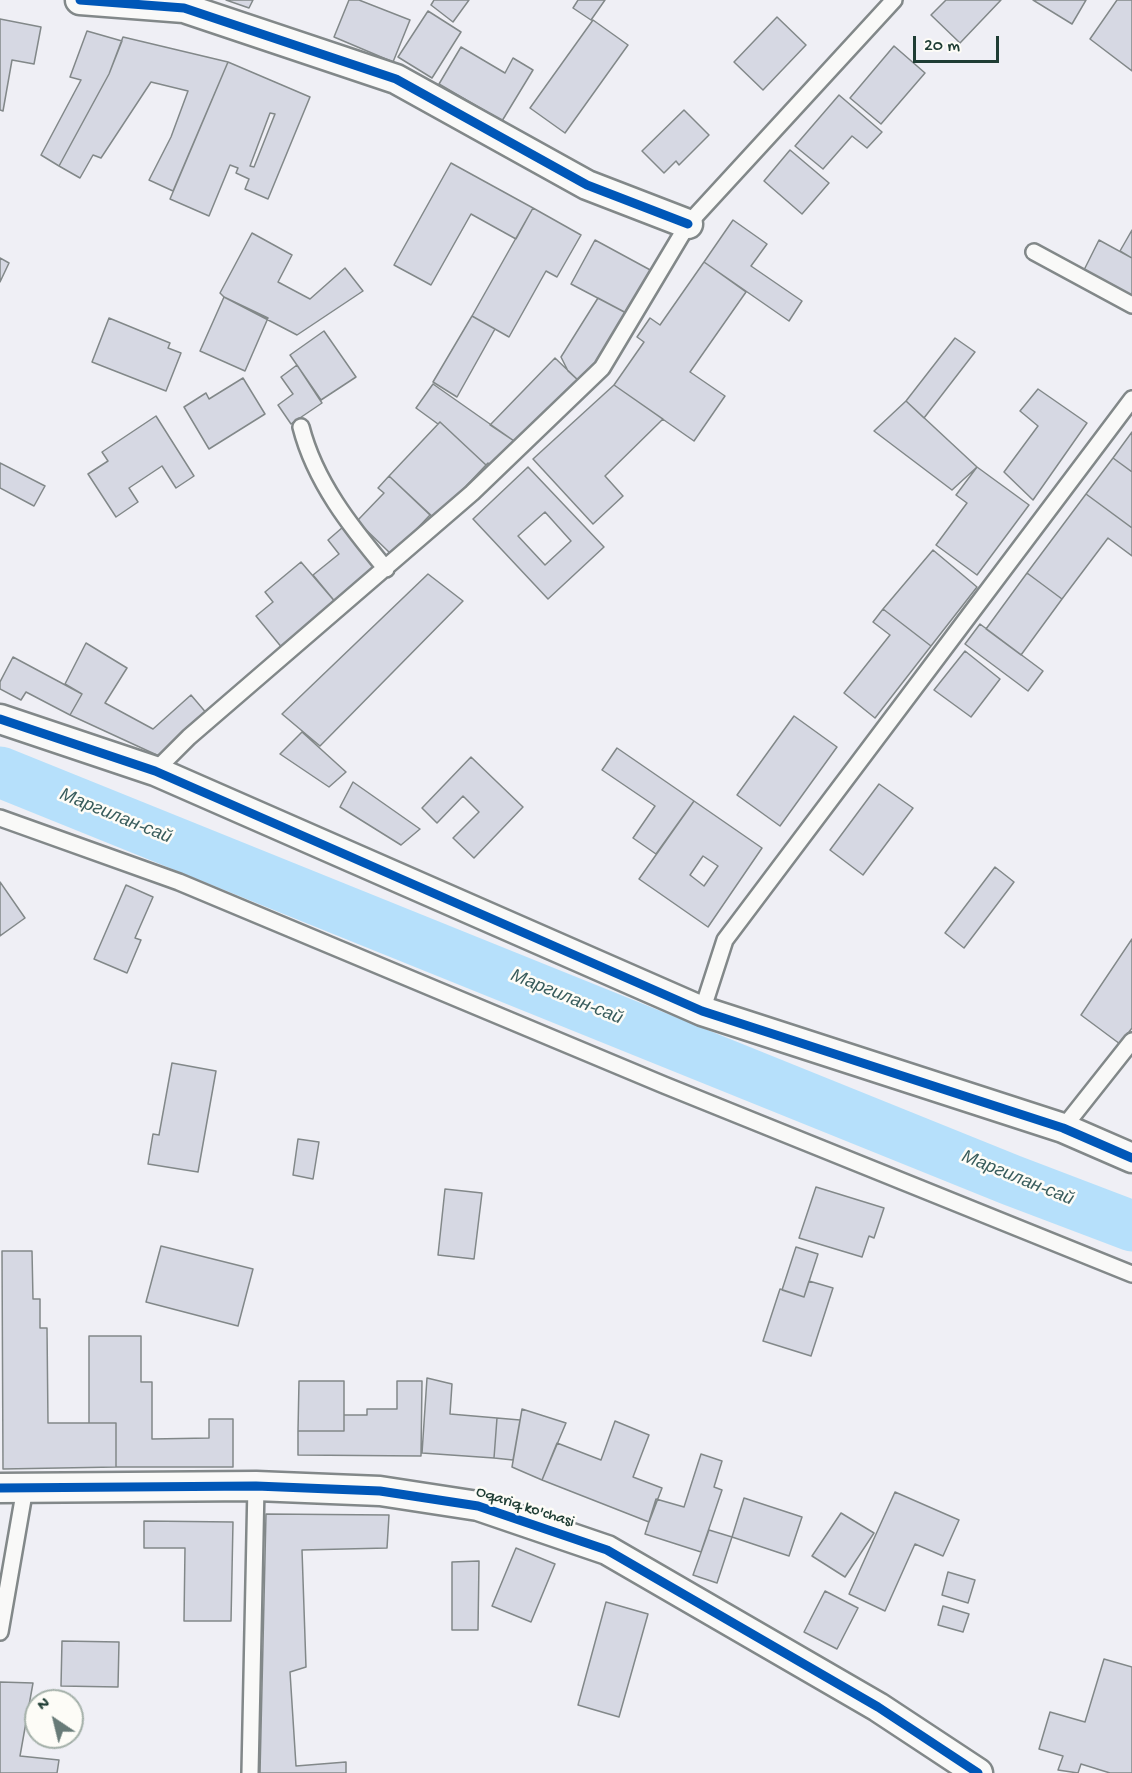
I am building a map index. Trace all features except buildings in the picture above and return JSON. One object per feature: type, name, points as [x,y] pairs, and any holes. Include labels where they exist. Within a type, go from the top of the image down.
[{"type":"street","points":[[80,0],[184,8],[396,79],[587,185],[688,224]]},
{"type":"street","points":[[0,719],[155,771],[702,1011],[1063,1128],[1132,1158]]},
{"type":"street","name":"Oqariq ko'chasi","points":[[12,1488],[256,1486],[380,1491],[478,1506],[607,1550],[878,1707],[978,1773]]},
{"type":"lane","points":[[155,771],[189,737],[472,493],[602,368],[688,224],[894,0]]},
{"type":"lane","points":[[1035,252],[1132,305]]},
{"type":"lane","points":[[702,1011],[725,940],[1132,399]]},
{"type":"lane","points":[[301,427],[306,447],[345,519],[386,569]]},
{"type":"lane","points":[[0,818],[179,882],[664,1085],[1132,1274]]},
{"type":"lane","points":[[1063,1128],[1132,1041]]},
{"type":"lane","points":[[250,1773],[256,1486]]},
{"type":"lane","points":[[0,1632],[12,1488]]},
{"type":"waterway","name":"Маргилан-сай","points":[[0,772],[1011,1180],[1132,1226]]},
{"type":"cycle path","points":[[80,0],[184,8],[396,79],[587,185],[688,224]]},
{"type":"cycle path","points":[[0,719],[155,771],[702,1011],[1063,1128],[1132,1158]]},
{"type":"cycle path","points":[[0,1488],[256,1486],[380,1491],[478,1506],[607,1550],[878,1707],[978,1773]]}]
